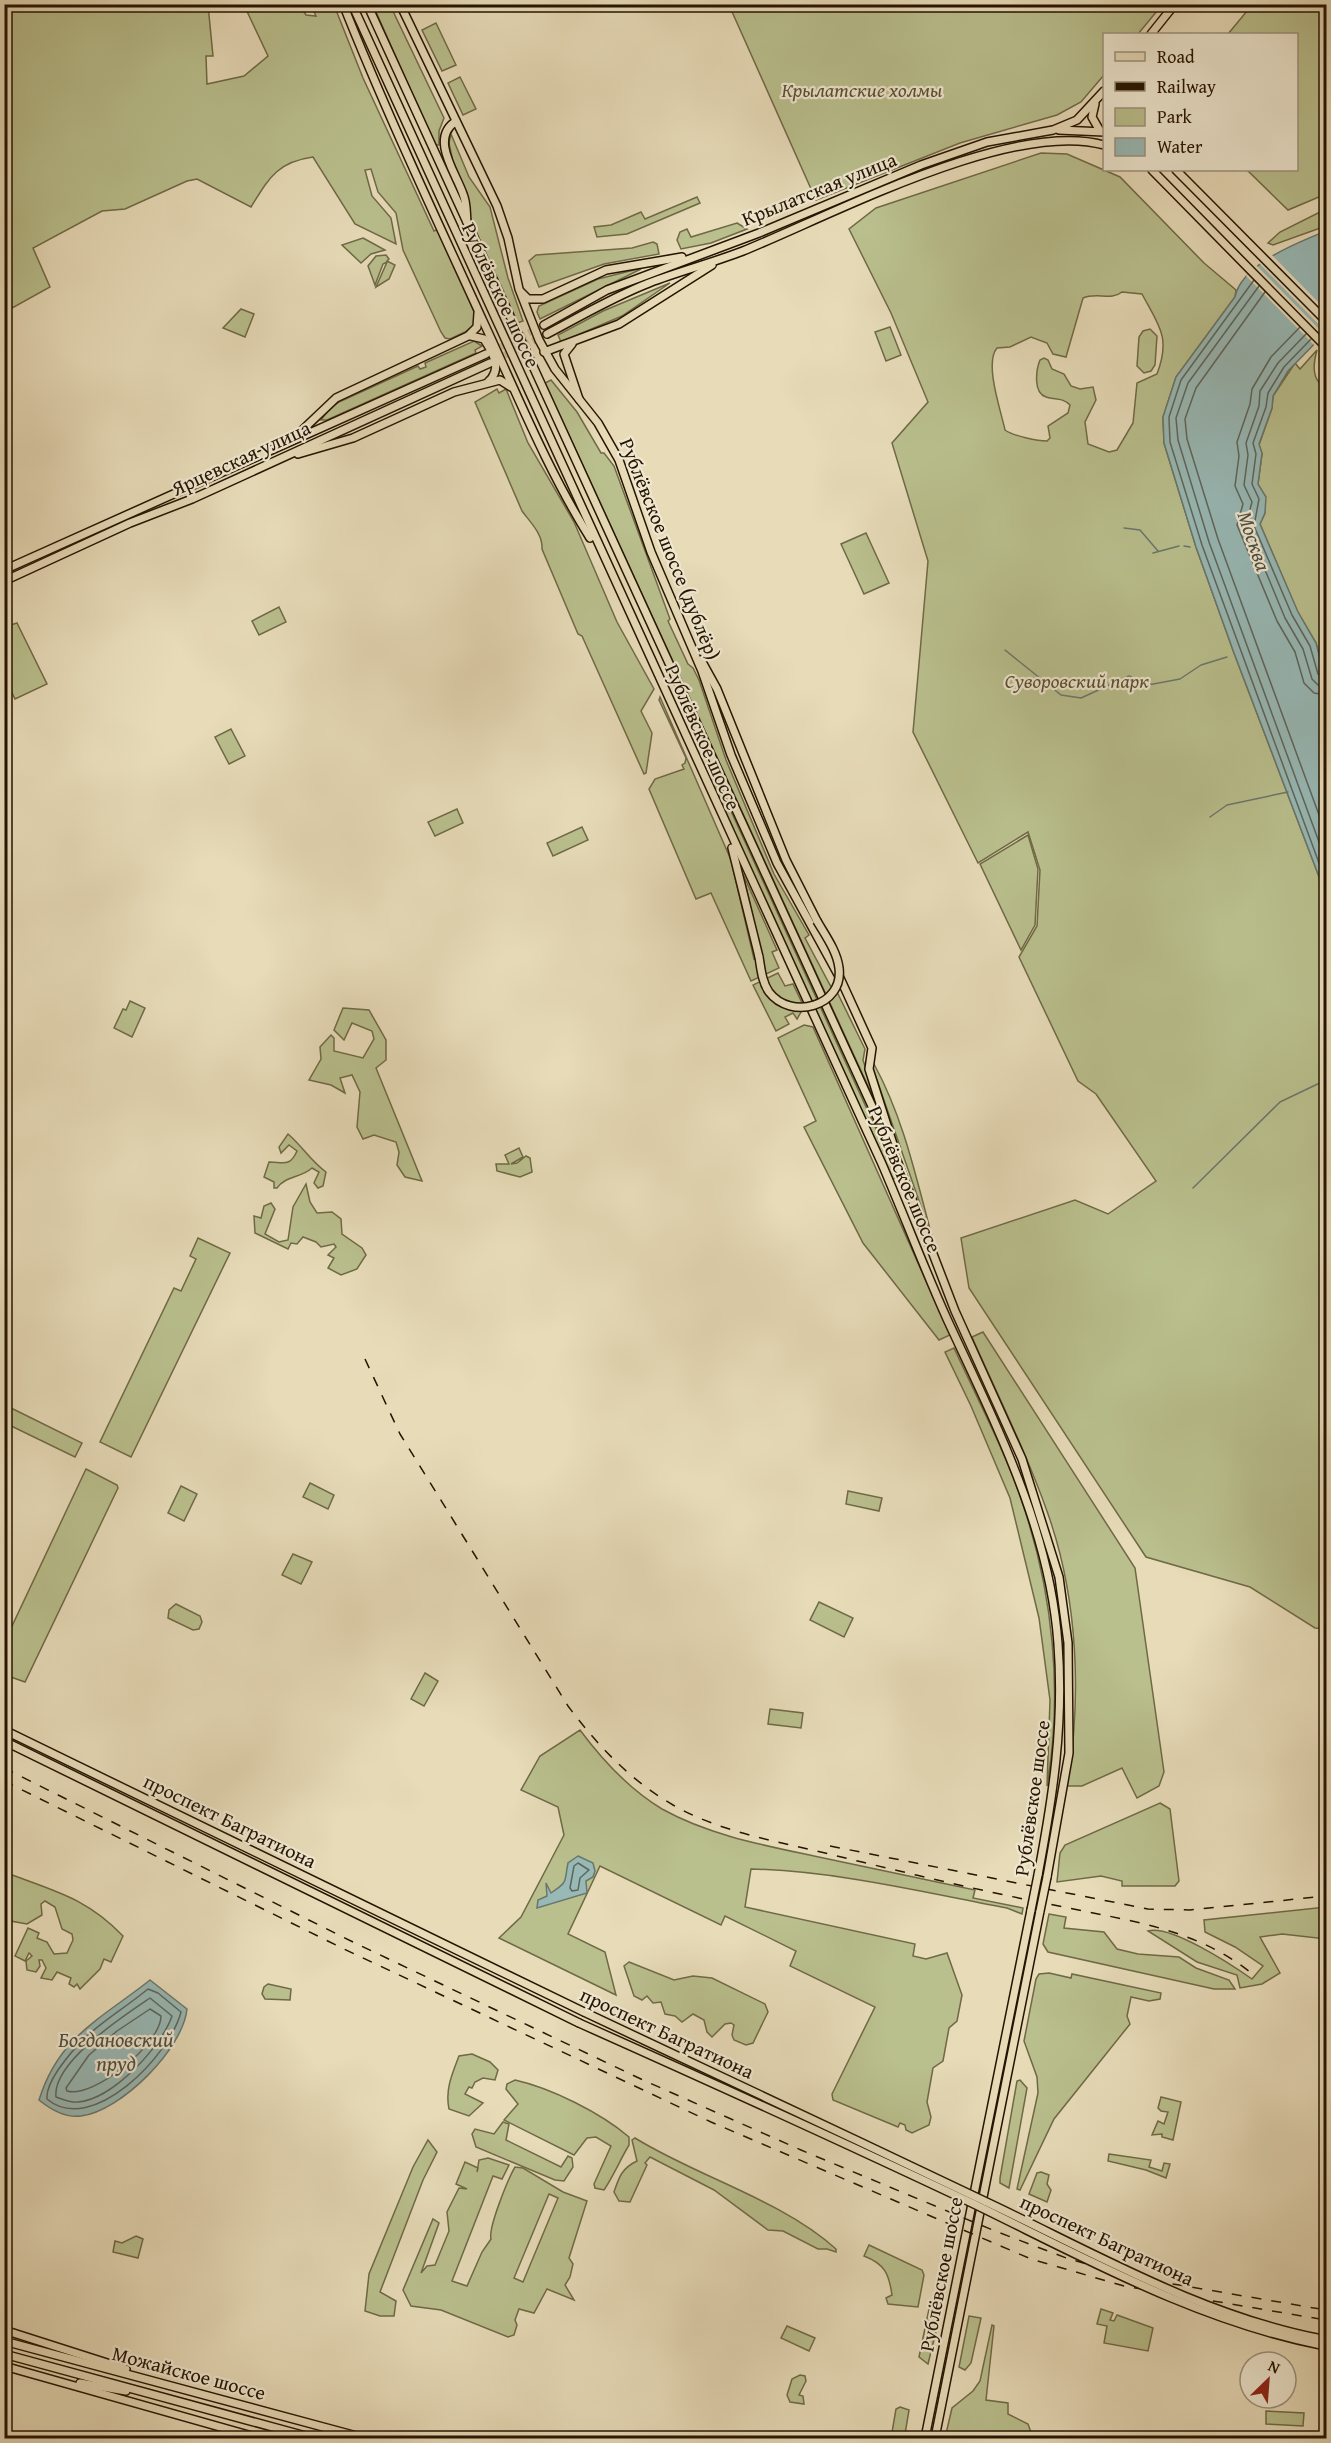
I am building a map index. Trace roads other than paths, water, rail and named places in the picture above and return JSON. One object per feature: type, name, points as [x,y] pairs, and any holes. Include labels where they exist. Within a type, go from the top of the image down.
[{"type":"main road","points":[[343,4],[380,98],[555,477],[606,563]]},
{"type":"main road","name":"Рублёвское шоссе","points":[[352,4],[882,1164],[945,1314],[1014,1465],[1028,1502],[1049,1580],[1058,1642],[1061,1703],[1059,1753],[1038,1875],[925,2439]]},
{"type":"main road","name":"Рублёвское шоссе","points":[[367,4],[898,1163],[955,1311],[1023,1459],[1059,1577],[1068,1643],[1069,1753],[1047,1876],[935,2439]]},
{"type":"main road","name":"Рублёвское шоссе (дублёр)","points":[[400,4],[500,214],[519,289],[544,352],[606,435],[619,460],[651,552],[694,652],[731,754],[777,863],[840,978],[873,1048],[869,1069],[898,1163]]},
{"type":"main road","points":[[1152,33],[1175,4]]},
{"type":"main road","points":[[374,56],[380,98]]},
{"type":"main road","name":"Крылатская улица","points":[[544,325],[608,290],[921,165],[987,142],[1053,130],[1077,120],[1103,92]]},
{"type":"main road","points":[[1096,102],[1092,117],[1102,131]]},
{"type":"main road","points":[[455,122],[448,129],[444,140],[447,157],[465,196],[468,228]]},
{"type":"main road","points":[[1053,130],[1102,131]]},
{"type":"main road","name":"Крылатская улица","points":[[547,334],[611,299],[741,252],[925,175],[990,152],[1053,142],[1082,141],[1103,145]]},
{"type":"main road","points":[[1153,171],[1326,346]]},
{"type":"main road","points":[[1177,171],[1326,321]]},
{"type":"main road","points":[[544,352],[630,318],[680,284],[741,252]]},
{"type":"main road","points":[[519,289],[528,299],[543,299],[606,270],[705,253]]},
{"type":"main road","points":[[468,336],[477,327],[477,308]]},
{"type":"main road","points":[[279,447],[301,432],[336,398],[468,336],[477,335],[484,339],[497,365],[495,375],[487,382]]},
{"type":"main road","points":[[574,342],[564,354],[579,399]]},
{"type":"main road","name":"Ярцевская улица","points":[[4,570],[486,354]]},
{"type":"main road","name":"Ярцевская улица","points":[[4,581],[234,480],[490,363]]},
{"type":"main road","points":[[277,460],[339,443],[454,392],[487,382],[500,380],[515,391]]},
{"type":"main road","points":[[229,468],[227,475],[234,480]]},
{"type":"main road","points":[[694,652],[717,689],[769,820],[836,957],[839,977],[833,992],[823,1001],[812,1006],[793,1008],[782,1004],[770,994],[763,978],[728,831]]},
{"type":"main road","name":"проспект Багратиона","points":[[4,1730],[584,2012],[863,2143],[1152,2283],[1258,2323],[1324,2342]]},
{"type":"main road","name":"проспект Багратиона","points":[[4,1741],[579,2023],[857,2148],[1148,2288],[1256,2329],[1324,2342]]},
{"type":"main road","points":[[4,2330],[165,2384]]},
{"type":"main road","name":"Можайское шоссе","points":[[4,2341],[364,2439]]},
{"type":"main road","name":"Можайское шоссе","points":[[4,2354],[313,2439]]},
{"type":"main road","points":[[4,2366],[259,2439]]},
{"type":"main road","points":[[54,2379],[160,2396]]},
{"type":"water","name":"Москва","points":[[1326,231],[1326,332],[1288,371],[1273,396],[1272,408],[1259,444],[1262,453],[1258,484],[1266,497],[1265,513],[1260,524],[1298,612],[1316,643],[1326,681],[1326,895],[1196,547],[1164,443],[1163,417],[1176,377],[1235,297],[1248,274],[1287,248]]},
{"type":"water","points":[[578,1856],[593,1863],[595,1871],[593,1877],[586,1881],[587,1893],[537,1908],[538,1900],[547,1896],[546,1883],[551,1893],[561,1886],[565,1881],[568,1863]]},
{"type":"water","name":"Богдановский пруд","points":[[150,1980],[187,2009],[183,2025],[174,2042],[148,2076],[114,2103],[97,2112],[81,2116],[70,2116],[58,2112],[39,2100],[48,2078],[70,2044],[99,2018]]},
{"type":"waterway","points":[[1124,528],[1140,530],[1158,551]]},
{"type":"waterway","points":[[1153,553],[1179,546]]},
{"type":"waterway","points":[[1184,546],[1190,547]]},
{"type":"waterway","points":[[1005,650],[1061,695],[1081,698],[1129,676],[1148,685],[1180,679],[1201,665],[1227,657]]},
{"type":"waterway","points":[[1210,817],[1227,805],[1288,792]]},
{"type":"waterway","points":[[1193,1188],[1280,1102],[1326,1080]]},
{"type":"tunnel","points":[[491,352],[544,325]]},
{"type":"tunnel","points":[[495,360],[547,334]]},
{"type":"railway","points":[[365,1359],[400,1434],[568,1706],[616,1761],[657,1795],[691,1814],[749,1835],[946,1882],[1162,1929],[1207,1946],[1229,1957],[1250,1972]]},
{"type":"railway","points":[[4,1768],[355,1943],[643,2080],[801,2150],[995,2231],[1069,2259],[1138,2278],[1326,2310]]},
{"type":"railway","points":[[4,1781],[344,1949],[711,2122],[1031,2259],[1124,2286],[1326,2320]]},
{"type":"railway","points":[[830,1846],[1148,1909],[1190,1910],[1326,1896]]},
{"type":"park label","name":"Крылатские холмы","points":[[862,90]]},
{"type":"park label","name":"Суворовский парк","points":[[1077,681]]}]
